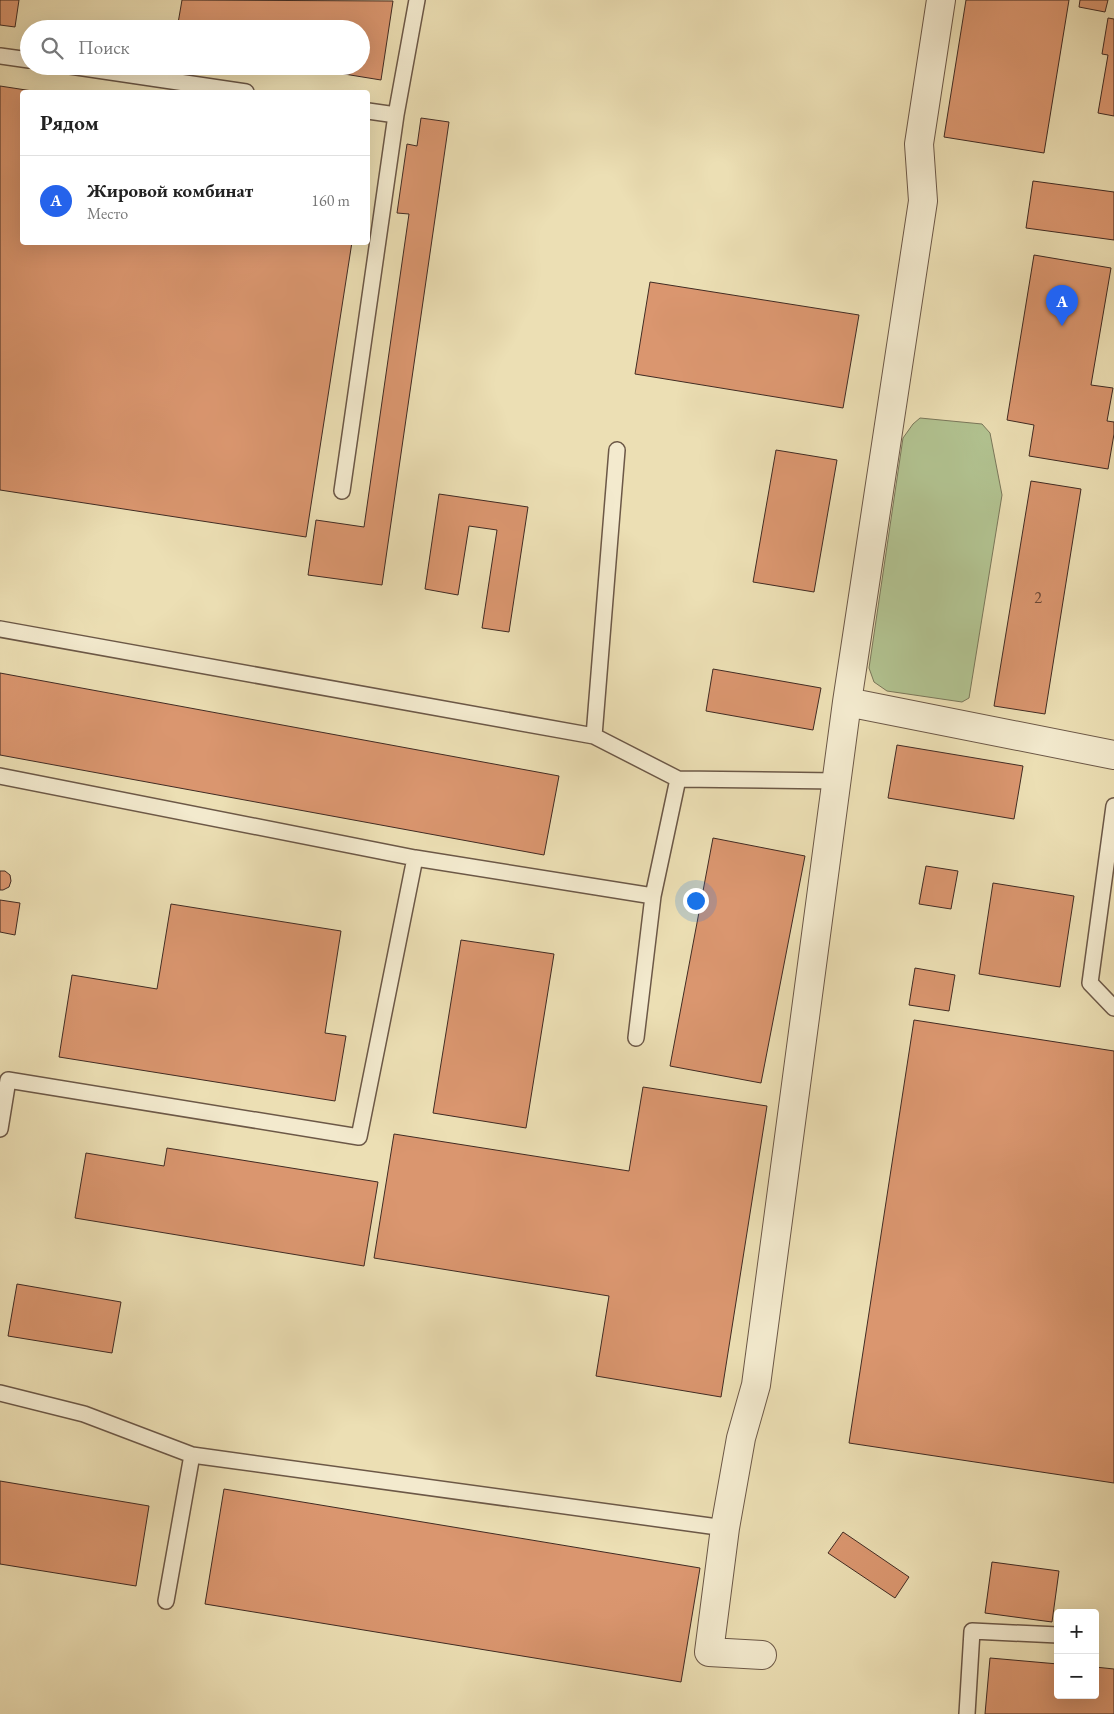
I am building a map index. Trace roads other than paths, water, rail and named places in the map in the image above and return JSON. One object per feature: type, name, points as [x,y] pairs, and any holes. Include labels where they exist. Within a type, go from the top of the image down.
[{"type":"street","points":[[762,1655],[709,1652],[724,1528],[741,1438],[756,1385],[847,702],[923,201],[919,144],[941,0]]},
{"type":"street","points":[[847,702],[1114,755]]},
{"type":"lane","points":[[342,491],[396,115],[417,0]]},
{"type":"lane","points":[[0,56],[20,59]]},
{"type":"lane","points":[[131,75],[232,90]]},
{"type":"lane","points":[[370,110],[396,115]]},
{"type":"lane","points":[[594,736],[617,450]]},
{"type":"lane","points":[[0,629],[594,736],[678,779],[836,781]]},
{"type":"lane","points":[[0,776],[415,858],[653,896]]},
{"type":"lane","points":[[636,1038],[653,896],[678,779]]},
{"type":"lane","points":[[1114,806],[1090,983],[1114,1008]]},
{"type":"lane","points":[[0,1129],[4,1080],[359,1137],[415,858]]},
{"type":"lane","points":[[0,1392],[84,1414],[192,1455],[724,1528]]},
{"type":"lane","points":[[166,1601],[192,1455]]},
{"type":"lane","points":[[966,1714],[972,1631],[1054,1635]]},
{"type":"place","name":"Жировой комбинат","points":[[1062,326]]}]
